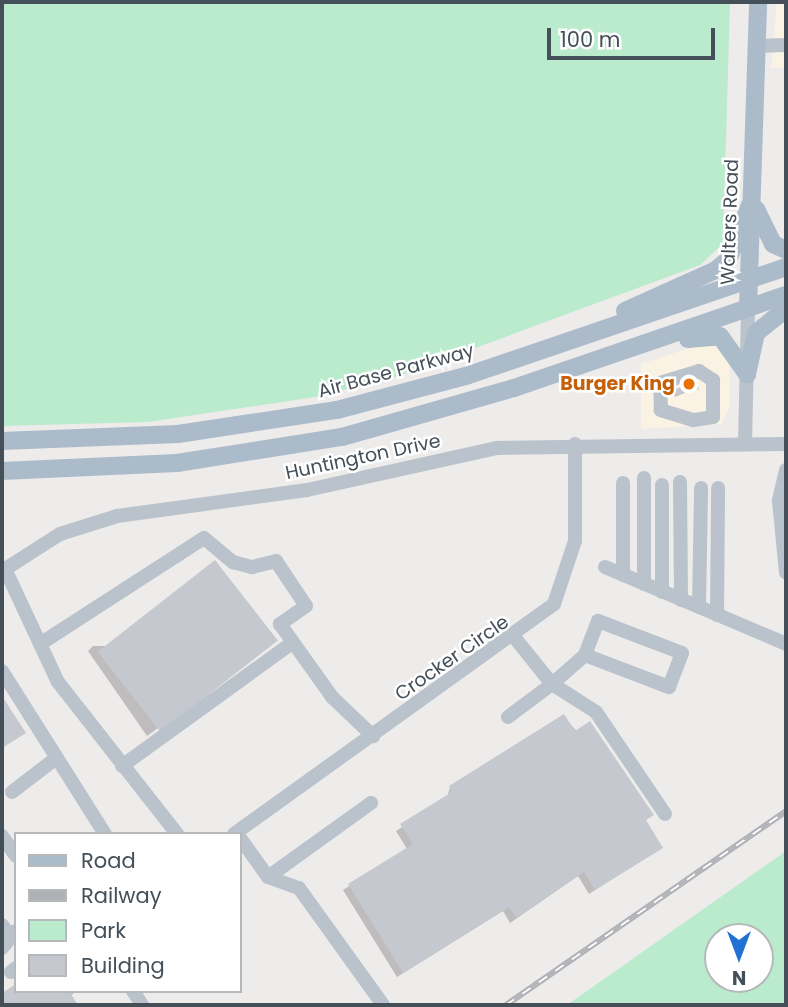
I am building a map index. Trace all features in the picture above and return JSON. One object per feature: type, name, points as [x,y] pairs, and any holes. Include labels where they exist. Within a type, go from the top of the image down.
[{"type":"main road","name":"Walters Road","points":[[748,308],[758,2]]},
{"type":"main road","points":[[753,199],[764,232],[786,250]]},
{"type":"main road","points":[[541,351],[716,270],[727,260],[753,199]]},
{"type":"main road","name":"Air Base Parkway","points":[[2,441],[136,438],[279,420],[424,389],[786,267]]},
{"type":"main road","points":[[2,471],[137,467],[290,447],[432,414],[786,295]]},
{"type":"main road","points":[[747,374],[756,333],[786,309]]},
{"type":"main road","points":[[558,373],[711,334],[728,341],[747,374]]},
{"type":"street","points":[[757,46],[786,45]]},
{"type":"street","name":"Walters Road","points":[[746,444],[748,308]]},
{"type":"street","points":[[709,372],[713,417],[693,420],[661,410],[660,383],[709,372]]},
{"type":"street","name":"Huntington Drive","points":[[3,570],[60,534],[117,516],[307,491],[498,448],[575,444],[786,444]]},
{"type":"street","name":"Crocker Circle","points":[[239,832],[515,638],[554,604],[572,565],[575,444]]},
{"type":"street","points":[[786,470],[779,501],[786,573]]},
{"type":"street","points":[[644,478],[644,584]]},
{"type":"street","points":[[680,482],[681,600]]},
{"type":"street","points":[[623,483],[623,575]]},
{"type":"street","points":[[662,485],[662,592]]},
{"type":"street","points":[[699,607],[701,488]]},
{"type":"street","points":[[717,615],[718,488]]},
{"type":"street","points":[[40,644],[204,538],[233,562],[253,567],[276,561],[306,606],[280,624],[332,697],[373,736]]},
{"type":"street","points":[[605,568],[786,645]]},
{"type":"street","points":[[3,570],[58,682],[175,832]]},
{"type":"street","points":[[508,716],[552,684],[585,655],[598,621],[682,653],[670,687],[585,655]]},
{"type":"street","points":[[515,638],[552,684],[596,712],[665,814]]},
{"type":"street","points":[[122,766],[292,643]]},
{"type":"street","points":[[2,671],[55,759],[104,832]]},
{"type":"street","points":[[12,792],[55,759]]},
{"type":"street","points":[[268,877],[371,803]]},
{"type":"street","points":[[2,836],[14,853]]},
{"type":"street","points":[[242,842],[268,877],[299,888],[383,1005]]},
{"type":"street","points":[[2,925],[9,939]]},
{"type":"shaded area","points":[[777,2],[786,2],[786,68],[771,68]]},
{"type":"shaded area","points":[[711,341],[729,356],[730,407],[721,424],[641,429],[641,364]]},
{"type":"green space","points":[[2,2],[730,2],[723,244],[700,265],[402,375],[315,397],[148,422],[2,426]]},
{"type":"green space","points":[[786,851],[786,1005],[567,1005]]},
{"type":"building","points":[[697,382],[699,389],[677,395],[675,389]]},
{"type":"building","points":[[215,560],[278,640],[160,732],[98,652]]},
{"type":"building","points":[[2,696],[26,733],[2,748]]},
{"type":"building","points":[[564,714],[575,731],[590,721],[654,815],[646,820],[663,848],[595,890],[584,872],[516,918],[509,907],[403,973],[348,884],[413,844],[400,824],[452,792],[449,786]]},
{"type":"building","points":[[14,985],[14,993],[70,993],[78,1005],[2,1005],[2,993]]},
{"type":"railway","points":[[506,1005],[786,811]]},
{"type":"place","name":"Burger King","points":[[689,384]]}]
